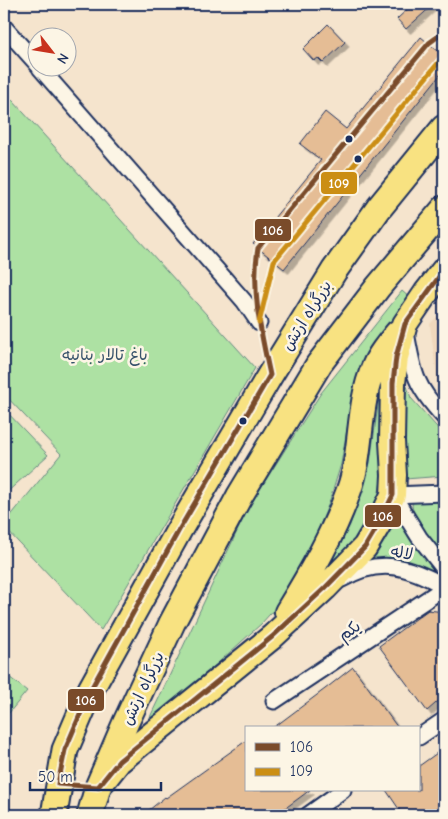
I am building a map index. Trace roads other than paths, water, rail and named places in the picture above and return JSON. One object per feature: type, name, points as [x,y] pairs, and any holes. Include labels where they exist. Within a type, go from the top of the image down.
[{"type":"highway","name":"بزرگراه ارتش","points":[[54,815],[65,750],[91,689],[179,530],[303,320],[353,243],[396,185],[444,128]]},
{"type":"highway","name":"بزرگراه ارتش","points":[[90,815],[98,787],[172,623],[244,488],[319,364],[378,287],[444,209]]},
{"type":"highway","points":[[58,784],[98,787]]},
{"type":"main road","points":[[272,637],[306,583],[338,518],[355,469],[367,389],[374,367],[386,346],[405,324],[444,270]]},
{"type":"main road","points":[[98,787],[120,761],[272,637],[326,588],[365,547],[381,520],[392,495],[394,475],[392,442],[393,383],[396,357],[405,324]]},
{"type":"street","points":[[4,27],[28,54]]},
{"type":"street","points":[[50,78],[244,300],[259,324]]},
{"type":"street","points":[[405,324],[416,380],[422,391],[444,417]]},
{"type":"street","points":[[392,495],[444,492]]},
{"type":"street","name":"لاله","points":[[392,495],[419,538],[444,569]]},
{"type":"street","name":"لاله","points":[[326,588],[355,571],[372,567],[390,566],[420,574],[444,587]]},
{"type":"street","name":"یکم","points":[[274,701],[444,587]]},
{"type":"street","points":[[420,736],[444,720]]},
{"type":"street","points":[[308,815],[340,792]]},
{"type":"park label","name":"باغ تالار بنانیه","points":[[105,354]]}]
